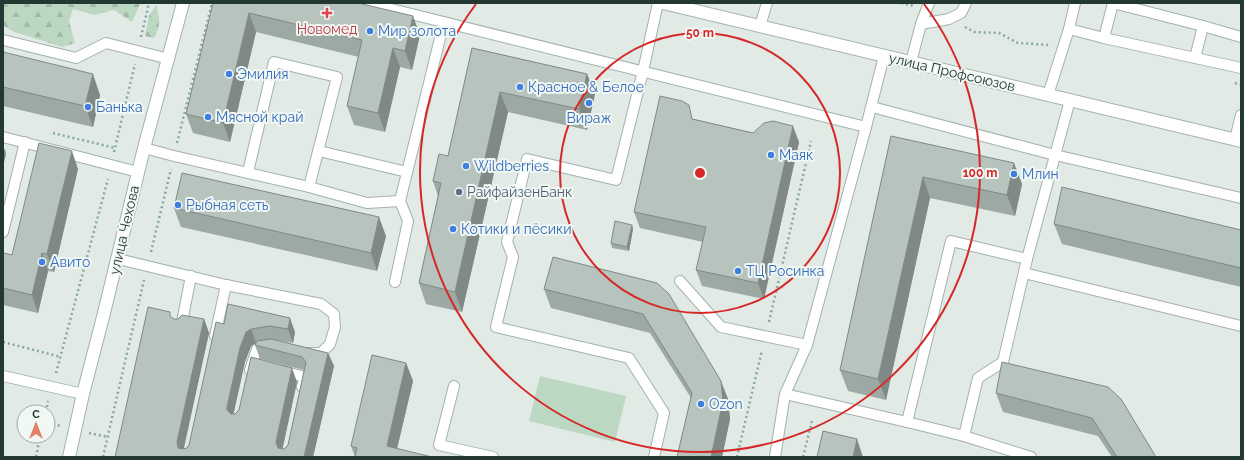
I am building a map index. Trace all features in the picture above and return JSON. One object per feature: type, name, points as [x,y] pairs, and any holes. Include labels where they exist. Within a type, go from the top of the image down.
[{"type":"main road","name":"улица Чехова","points":[[69,457],[83,394],[118,259],[144,148],[183,3]]},
{"type":"main road","name":"улица Профсоюзов","points":[[663,3],[1238,140]]},
{"type":"lane","points":[[367,3],[866,126]]},
{"type":"lane","points":[[654,457],[664,413],[629,358],[496,326],[513,257],[507,242],[528,159],[616,180],[658,3]]},
{"type":"lane","points":[[760,26],[767,3]]},
{"type":"lane","points":[[911,62],[921,24],[929,3]]},
{"type":"lane","points":[[921,24],[949,19],[961,13],[966,3]]},
{"type":"lane","points":[[1048,95],[1069,29],[1075,3]]},
{"type":"lane","points":[[1104,38],[1113,3],[1241,37]]},
{"type":"lane","points":[[395,282],[408,221],[400,201],[444,22]]},
{"type":"lane","points":[[1195,58],[1203,26]]},
{"type":"lane","points":[[1069,29],[1241,68]]},
{"type":"lane","points":[[3,40],[76,58],[106,43],[169,59]]},
{"type":"lane","points":[[774,457],[785,394],[806,345],[872,107],[884,56]]},
{"type":"lane","points":[[248,172],[274,62],[337,77],[309,187]]},
{"type":"lane","points":[[964,436],[978,378],[1003,362],[1027,260],[1070,100]]},
{"type":"lane","points":[[872,107],[1055,155],[1241,198]]},
{"type":"lane","points":[[1238,140],[1241,115]]},
{"type":"lane","points":[[3,136],[138,172]]},
{"type":"lane","points":[[3,232],[26,142]]},
{"type":"lane","points":[[144,148],[309,187],[367,203],[400,201]]},
{"type":"lane","points":[[319,150],[407,172]]},
{"type":"lane","points":[[907,422],[951,241],[1027,260]]},
{"type":"lane","points":[[118,259],[226,285],[321,304],[334,314],[335,326],[330,344],[321,353],[301,352]]},
{"type":"lane","points":[[1024,273],[1241,326]]},
{"type":"lane","points":[[181,328],[191,276]]},
{"type":"lane","points":[[680,281],[721,326],[806,345]]},
{"type":"lane","points":[[213,343],[226,285]]},
{"type":"lane","points":[[248,378],[255,364],[257,349],[276,346]]},
{"type":"lane","points":[[274,369],[305,377],[300,399]]},
{"type":"lane","points":[[3,376],[83,394]]},
{"type":"lane","points":[[454,386],[439,445],[493,457]]},
{"type":"lane","points":[[785,394],[964,436],[1031,457]]},
{"type":"path","points":[[48,404],[111,165],[149,3]]},
{"type":"path","points":[[103,457],[147,266],[212,3]]},
{"type":"path","points":[[949,19],[974,32],[999,33],[1018,43],[1064,45]]},
{"type":"path","points":[[48,132],[115,148]]},
{"type":"path","points":[[737,457],[811,142]]},
{"type":"path","points":[[3,342],[61,357]]},
{"type":"path","points":[[803,457],[812,421]]},
{"type":"path","points":[[36,457],[38,444]]},
{"type":"green space","points":[[3,3],[140,4],[132,22],[114,10],[94,15],[73,9],[69,21],[75,43],[62,47],[12,31],[3,25]]},
{"type":"green space","points":[[156,5],[159,22],[158,30],[154,38],[145,36],[149,16]]},
{"type":"green space","points":[[540,376],[626,396],[615,442],[529,421]]},
{"type":"building","points":[[213,3],[358,3],[413,16],[405,51],[393,48],[378,113],[347,106],[362,40],[249,13],[223,123],[186,114]]},
{"type":"building","points":[[472,48],[587,74],[579,109],[500,92],[455,292],[419,283],[441,183],[433,181],[439,154],[448,156]]},
{"type":"building","points":[[3,52],[93,74],[85,106],[3,87]]},
{"type":"building","points":[[660,96],[682,101],[689,105],[692,119],[753,133],[764,123],[773,121],[793,126],[758,283],[696,270],[706,227],[634,212]]},
{"type":"building","points":[[891,136],[1014,163],[1007,195],[923,177],[878,379],[840,370]]},
{"type":"building","points":[[39,143],[72,151],[47,254],[42,253],[32,295],[3,288],[3,253],[12,255]]},
{"type":"building","points":[[182,173],[379,217],[371,253],[174,208]]},
{"type":"building","points":[[1062,187],[1241,230],[1241,268],[1054,224]]},
{"type":"building","points":[[615,221],[632,225],[627,247],[611,243]]},
{"type":"building","points":[[553,257],[657,283],[669,294],[721,381],[723,401],[711,457],[677,457],[692,393],[643,314],[544,289]]},
{"type":"building","points":[[228,304],[290,318],[288,329],[270,326],[251,329],[246,332],[240,348],[227,407],[227,410],[231,414],[235,414],[239,410],[251,357],[292,368],[276,442],[278,448],[284,449],[288,445],[306,362],[302,357],[255,345],[257,341],[271,339],[328,353],[304,457],[115,457],[148,307],[170,312],[170,316],[174,319],[178,319],[182,315],[204,319],[177,442],[178,448],[182,449],[187,448],[189,445],[216,322],[224,324]]},
{"type":"building","points":[[372,355],[406,363],[387,446],[432,457],[355,457],[357,448],[351,446]]},
{"type":"building","points":[[1002,362],[1108,387],[1121,399],[1156,457],[1117,457],[1092,418],[996,393]]},
{"type":"building","points":[[823,431],[857,439],[853,457],[817,457]]},
{"type":"place","name":"Новомед","points":[[327,13]]},
{"type":"place","name":"Мир золота","points":[[370,31]]},
{"type":"place","name":"Эмилия","points":[[229,74]]},
{"type":"place","name":"Красное & Белое","points":[[520,87]]},
{"type":"place","name":"Вираж","points":[[589,103]]},
{"type":"place","name":"Банька","points":[[88,107]]},
{"type":"place","name":"Мясной край","points":[[208,117]]},
{"type":"place","name":"Маяк","points":[[771,155]]},
{"type":"place","name":"Wildberries","points":[[466,166]]},
{"type":"place","name":"Млин","points":[[1014,174]]},
{"type":"place","name":"РайфайзенБанк","points":[[459,192]]},
{"type":"place","name":"Рыбная сеть","points":[[178,205]]},
{"type":"place","name":"Котики и пёсики","points":[[453,229]]},
{"type":"place","name":"Авито","points":[[42,262]]},
{"type":"place","name":"ТЦ Росинка","points":[[738,271]]},
{"type":"place","name":"Ozon","points":[[701,404]]}]
